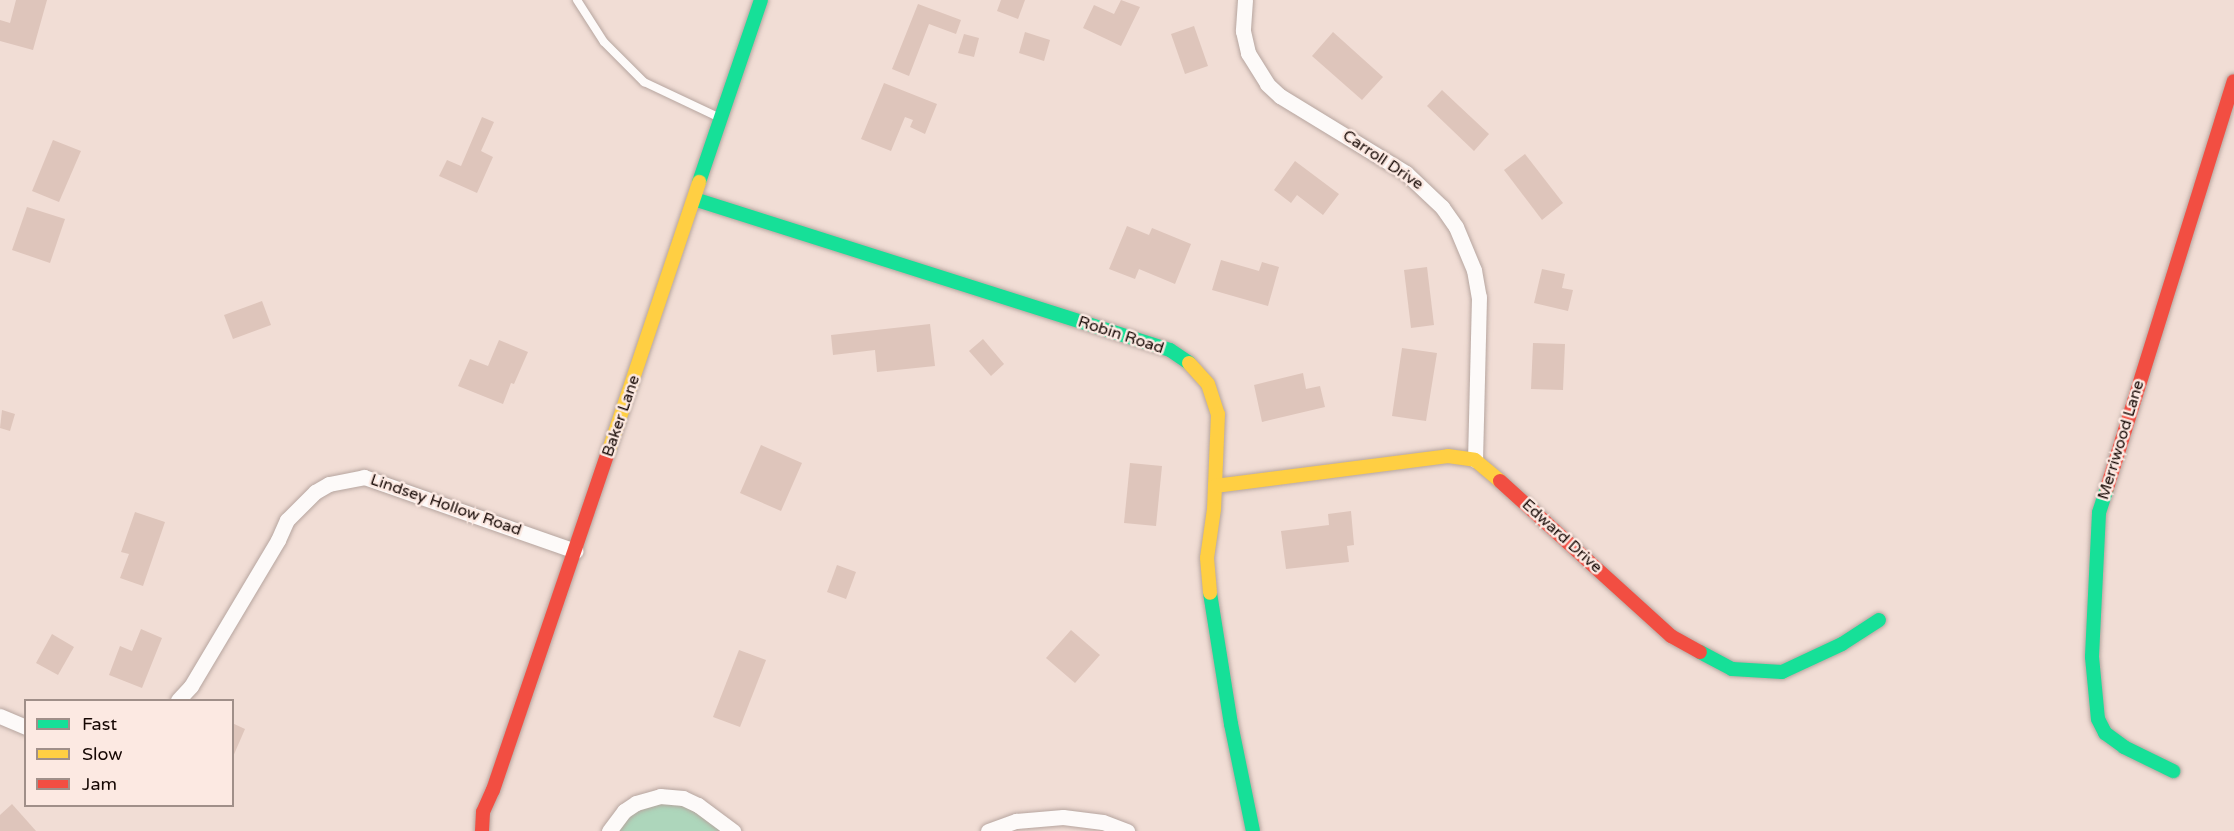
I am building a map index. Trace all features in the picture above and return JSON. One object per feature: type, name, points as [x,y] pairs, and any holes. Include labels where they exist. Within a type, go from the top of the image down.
[{"type":"street","name":"Baker Lane","points":[[483,831],[483,812],[493,790],[576,551],[761,0]]},
{"type":"street","name":"Carroll Drive","points":[[1245,0],[1243,32],[1248,52],[1267,84],[1280,96],[1406,172],[1436,200],[1456,227],[1474,270],[1479,297],[1474,460]]},
{"type":"street","name":"Merriwood Lane","points":[[2173,771],[2124,747],[2105,733],[2098,719],[2092,657],[2099,513],[2234,81]]},
{"type":"street","name":"Robin Road","points":[[694,200],[861,251],[1177,354],[1196,369],[1215,398],[1218,422],[1215,486],[1207,558],[1209,588],[1231,724],[1253,831]]},
{"type":"street","points":[[1215,486],[1448,456],[1474,460]]},
{"type":"street","name":"Edward Drive","points":[[1474,460],[1521,498],[1671,636],[1732,669],[1782,672],[1842,644],[1879,620]]},
{"type":"street","name":"Lindsey Hollow Road","points":[[179,699],[202,666],[287,520],[302,503],[329,484],[364,477],[576,551]]},
{"type":"street","points":[[0,716],[24,726]]},
{"type":"street","points":[[609,831],[624,811],[636,803],[660,796],[683,798],[698,805],[733,831]]},
{"type":"street","points":[[988,831],[1016,821],[1044,817],[1084,819],[1127,831]]},
{"type":"lane","points":[[577,0],[604,42],[644,82],[721,118]]},
{"type":"green space","points":[[636,803],[698,805],[733,831],[614,831]]},
{"type":"building","points":[[16,0],[47,0],[33,50],[0,41],[0,20],[10,23]]},
{"type":"building","points":[[1001,0],[1025,0],[1018,19],[997,11]]},
{"type":"building","points":[[1121,0],[1140,7],[1121,46],[1083,28],[1094,5],[1114,14]]},
{"type":"building","points":[[918,4],[961,20],[956,34],[929,24],[909,76],[892,69]]},
{"type":"building","points":[[1194,26],[1208,66],[1185,74],[1171,34]]},
{"type":"building","points":[[1025,32],[1050,40],[1044,61],[1019,53]]},
{"type":"building","points":[[1333,32],[1383,77],[1362,100],[1312,56]]},
{"type":"building","points":[[964,34],[979,38],[974,57],[958,53]]},
{"type":"building","points":[[884,83],[937,104],[925,134],[910,127],[913,120],[905,117],[891,151],[861,139]]},
{"type":"building","points":[[1442,90],[1489,134],[1474,151],[1427,106]]},
{"type":"building","points":[[482,117],[494,122],[481,151],[493,157],[477,193],[439,176],[447,160],[461,166]]},
{"type":"building","points":[[53,140],[81,151],[59,202],[32,191]]},
{"type":"building","points":[[1525,154],[1563,203],[1542,220],[1504,170]]},
{"type":"building","points":[[1295,161],[1339,194],[1323,215],[1297,195],[1291,203],[1274,190]]},
{"type":"building","points":[[27,207],[65,219],[50,263],[12,250]]},
{"type":"building","points":[[1127,226],[1149,235],[1152,228],[1191,244],[1175,284],[1139,269],[1135,279],[1109,269]]},
{"type":"building","points":[[1221,260],[1259,271],[1262,262],[1279,267],[1268,306],[1212,290]]},
{"type":"building","points":[[1427,267],[1434,325],[1411,328],[1404,270]]},
{"type":"building","points":[[1542,269],[1565,274],[1562,288],[1573,290],[1568,311],[1534,303]]},
{"type":"building","points":[[262,301],[271,325],[233,339],[224,315]]},
{"type":"building","points":[[930,324],[935,366],[877,372],[875,350],[833,355],[831,335]]},
{"type":"building","points":[[983,339],[1004,364],[991,376],[969,351]]},
{"type":"building","points":[[499,340],[528,352],[514,384],[511,383],[503,404],[458,386],[470,359],[488,366]]},
{"type":"building","points":[[1533,343],[1565,344],[1563,390],[1531,389]]},
{"type":"building","points":[[1402,348],[1437,353],[1426,421],[1392,416]]},
{"type":"building","points":[[1303,373],[1306,389],[1320,386],[1325,407],[1262,422],[1254,385]]},
{"type":"building","points":[[2,410],[15,414],[10,431],[0,428]]},
{"type":"building","points":[[761,445],[802,463],[781,511],[740,493]]},
{"type":"building","points":[[1130,463],[1162,466],[1156,526],[1124,523]]},
{"type":"building","points":[[1351,511],[1354,545],[1347,546],[1349,562],[1286,569],[1281,531],[1329,525],[1328,514]]},
{"type":"building","points":[[135,512],[165,522],[143,586],[120,578],[129,554],[121,552]]},
{"type":"building","points":[[837,565],[856,572],[846,599],[827,592]]},
{"type":"building","points":[[141,629],[162,638],[142,688],[109,675],[120,646],[132,651]]},
{"type":"building","points":[[1071,630],[1100,655],[1075,683],[1046,658]]},
{"type":"building","points":[[52,634],[74,647],[58,675],[36,663]]},
{"type":"building","points":[[739,650],[766,660],[740,727],[713,717]]},
{"type":"building","points":[[234,724],[245,729],[234,754]]},
{"type":"building","points":[[12,804],[36,831],[0,831],[0,815]]},
{"type":"traffic: fast","points":[[699,182],[761,0]]},
{"type":"traffic: fast","points":[[694,199],[1170,350],[1189,363]]},
{"type":"traffic: fast","points":[[2107,488],[2099,513],[2092,657],[2098,719],[2105,733],[2124,747],[2173,771]]},
{"type":"traffic: fast","points":[[1210,593],[1231,724],[1253,831]]},
{"type":"traffic: fast","points":[[1700,652],[1732,669],[1782,672],[1842,644],[1879,620]]},
{"type":"traffic: slow","points":[[609,450],[699,182]]},
{"type":"traffic: slow","points":[[1189,363],[1208,384],[1218,414],[1214,509],[1207,558],[1210,593]]},
{"type":"traffic: slow","points":[[1215,486],[1448,456],[1475,460],[1500,481]]},
{"type":"traffic: jam","points":[[2107,488],[2234,81]]},
{"type":"traffic: jam","points":[[482,831],[483,812],[493,790],[609,450]]},
{"type":"traffic: jam","points":[[1500,481],[1671,636],[1700,652]]}]
